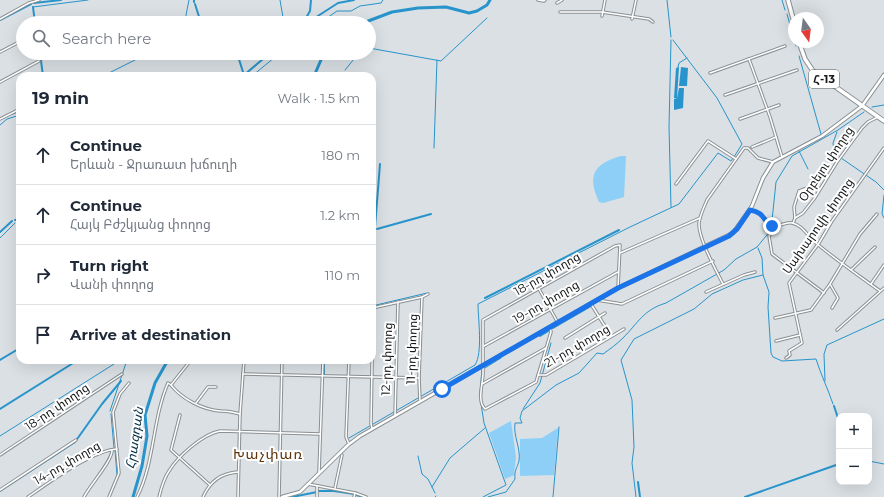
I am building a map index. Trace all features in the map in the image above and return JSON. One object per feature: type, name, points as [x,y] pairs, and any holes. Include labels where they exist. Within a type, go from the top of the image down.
[{"type":"main road","points":[[788,0],[791,12]]},
{"type":"main road","name":"Հ-13","points":[[801,48],[805,60],[813,70],[884,121]]},
{"type":"main road","points":[[280,497],[300,492],[349,444],[420,401],[618,288],[733,233],[750,210],[763,178],[773,162],[822,136],[862,106],[884,75]]},
{"type":"street","points":[[0,19],[29,3],[39,0]]},
{"type":"street","points":[[538,0],[545,0]]},
{"type":"street","points":[[557,3],[562,0]]},
{"type":"street","points":[[602,16],[604,0]]},
{"type":"street","points":[[632,19],[636,0]]},
{"type":"street","points":[[560,12],[602,12],[649,19],[653,22]]},
{"type":"street","points":[[0,52],[16,44]]},
{"type":"street","points":[[710,73],[785,46]]},
{"type":"street","points":[[749,59],[782,157]]},
{"type":"street","points":[[18,72],[40,60]]},
{"type":"street","points":[[725,95],[797,70]]},
{"type":"street","points":[[0,82],[16,73]]},
{"type":"street","points":[[740,119],[779,105]]},
{"type":"street","points":[[0,119],[16,111]]},
{"type":"street","name":"Օրբելու փողոց","points":[[793,223],[795,218],[805,210],[862,128],[868,122],[878,117]]},
{"type":"street","points":[[752,147],[776,137]]},
{"type":"street","points":[[676,184],[708,142],[736,160]]},
{"type":"street","points":[[723,284],[700,235],[700,218],[707,200],[746,148],[758,158],[773,162]]},
{"type":"street","name":"Սախարովի փողոց","points":[[801,335],[797,314],[788,286],[796,272],[817,245],[832,221],[884,148]]},
{"type":"street","points":[[795,218],[794,207],[799,191],[813,186],[818,190]]},
{"type":"street","points":[[750,210],[762,214],[770,225],[774,226],[793,223],[802,228],[817,245],[880,291]]},
{"type":"street","points":[[775,318],[811,310],[830,284],[841,263],[860,234],[877,214]]},
{"type":"street","points":[[618,288],[619,253],[700,218]]},
{"type":"street","points":[[774,226],[775,229],[769,236],[772,253],[824,293]]},
{"type":"street","name":"18-րդ փողոց","points":[[483,347],[483,320],[614,246],[620,245],[619,253]]},
{"type":"street","points":[[851,270],[875,246]]},
{"type":"street","points":[[597,300],[600,302],[622,304],[713,261]]},
{"type":"street","points":[[870,284],[884,265]]},
{"type":"street","name":"19-րդ փողոց","points":[[483,347],[618,272]]},
{"type":"street","points":[[706,292],[755,272]]},
{"type":"street","points":[[830,284],[838,298],[832,308]]},
{"type":"street","points":[[837,330],[884,288]]},
{"type":"street","points":[[539,289],[558,323]]},
{"type":"street","points":[[376,307],[422,297],[428,294]]},
{"type":"street","name":"11-րդ փողոց","points":[[420,401],[419,378],[422,297]]},
{"type":"street","name":"12-րդ փողոց","points":[[395,416],[398,302]]},
{"type":"street","points":[[591,304],[611,336]]},
{"type":"street","points":[[565,338],[606,313]]},
{"type":"street","points":[[483,347],[482,384],[483,407],[485,409],[536,382],[551,332],[550,327]]},
{"type":"street","name":"21-րդ փողոց","points":[[538,375],[542,376],[624,329]]},
{"type":"street","points":[[776,340],[801,335],[802,343],[789,352],[790,356],[786,358]]},
{"type":"street","points":[[482,384],[546,348]]},
{"type":"street","points":[[137,497],[147,469],[161,398],[168,384],[171,385],[188,364]]},
{"type":"street","points":[[238,497],[240,414],[244,364]]},
{"type":"street","points":[[280,497],[282,364]]},
{"type":"street","points":[[319,473],[323,364]]},
{"type":"street","points":[[349,364],[346,437],[349,444]]},
{"type":"street","points":[[371,364],[370,424],[373,429]]},
{"type":"street","name":"18-րդ փողոց","points":[[0,455],[122,374]]},
{"type":"street","points":[[243,374],[419,378]]},
{"type":"street","points":[[109,497],[119,473],[113,412],[120,394],[129,383]]},
{"type":"street","points":[[171,385],[176,391],[205,407],[221,411],[229,410],[240,414]]},
{"type":"street","points":[[196,403],[208,387],[216,387]]},
{"type":"street","points":[[180,415],[171,450],[210,486]]},
{"type":"street","points":[[159,497],[168,471],[179,457],[213,433],[240,432],[320,434]]},
{"type":"street","points":[[0,490],[76,440]]},
{"type":"street","name":"14-րդ փողոց","points":[[28,497],[86,460],[103,451],[116,449]]},
{"type":"street","points":[[84,497],[90,486],[112,458],[112,450]]},
{"type":"street","points":[[335,489],[342,455]]},
{"type":"street","points":[[203,497],[210,486],[221,475],[239,472]]},
{"type":"street","points":[[308,484],[356,493],[366,497]]},
{"type":"street","points":[[317,486],[317,497]]},
{"type":"street","points":[[354,497],[356,493]]},
{"type":"shaded area","points":[[679,67],[677,99],[674,98],[676,68]]},
{"type":"shaded area","points":[[681,67],[688,68],[687,86],[679,86]]},
{"type":"shaded area","points":[[679,88],[684,88],[683,108],[674,110],[674,99],[677,99]]},
{"type":"shaded area","points":[[621,156],[626,156],[624,197],[603,203],[599,202],[593,185],[595,172],[604,163]]},
{"type":"shaded area","points":[[511,421],[516,457],[514,475],[505,479],[489,433]]},
{"type":"shaded area","points":[[558,428],[554,475],[520,476],[520,439],[542,438]]},
{"type":"waterway","points":[[34,3],[61,0]]},
{"type":"waterway","points":[[33,7],[88,0]]},
{"type":"waterway","points":[[186,16],[189,0]]},
{"type":"waterway","points":[[280,0],[283,16]]},
{"type":"waterway","points":[[307,16],[310,11],[311,0]]},
{"type":"waterway","points":[[318,16],[338,3],[354,0]]},
{"type":"waterway","points":[[330,16],[337,11],[351,11],[360,6],[381,3],[383,0]]},
{"type":"waterway","name":"Հրազդան","points":[[376,18],[392,12],[418,8],[446,7],[469,13],[477,11],[487,5],[490,0]]},
{"type":"waterway","points":[[667,0],[671,37]]},
{"type":"waterway","points":[[782,0],[785,10]]},
{"type":"waterway","points":[[0,20],[31,4]]},
{"type":"waterway","points":[[195,4],[199,16]]},
{"type":"waterway","points":[[33,7],[34,16]]},
{"type":"waterway","points":[[376,49],[441,61],[487,18]]},
{"type":"waterway","points":[[671,40],[669,127],[671,207]]},
{"type":"waterway","points":[[673,40],[717,98],[742,144],[734,157]]},
{"type":"waterway","points":[[799,56],[821,134]]},
{"type":"waterway","points":[[678,67],[679,63],[687,58]]},
{"type":"waterway","points":[[41,60],[42,72]]},
{"type":"waterway","points":[[111,72],[135,60]]},
{"type":"waterway","points":[[239,60],[243,72]]},
{"type":"waterway","points":[[248,72],[262,60]]},
{"type":"waterway","points":[[257,72],[271,60]]},
{"type":"waterway","name":"Հրազդան","points":[[316,72],[321,60]]},
{"type":"waterway","points":[[345,70],[353,60]]},
{"type":"waterway","points":[[434,148],[437,60]]},
{"type":"waterway","points":[[872,107],[884,105]]},
{"type":"waterway","points":[[11,114],[16,112]]},
{"type":"waterway","points":[[488,497],[506,492],[515,479],[515,472],[519,461],[515,423],[522,423],[520,418],[522,411],[556,385],[579,373],[597,353],[603,354],[623,338],[646,313],[724,270],[736,259],[757,247],[771,230],[776,182],[792,156],[838,130],[864,112]]},
{"type":"waterway","points":[[0,125],[7,119],[16,116]]},
{"type":"waterway","points":[[837,132],[833,143],[834,151],[839,156]]},
{"type":"waterway","points":[[799,151],[808,169]]},
{"type":"waterway","points":[[349,438],[475,365],[479,352],[480,335],[478,304],[630,227],[679,204],[718,153],[731,161],[733,158]]},
{"type":"waterway","points":[[841,158],[876,182],[884,190]]},
{"type":"waterway","points":[[376,214],[380,164]]},
{"type":"waterway","points":[[884,195],[882,214],[884,218]]},
{"type":"waterway","points":[[377,229],[431,214]]},
{"type":"waterway","points":[[0,232],[12,221]]},
{"type":"waterway","points":[[0,238],[15,223]]},
{"type":"waterway","points":[[485,298],[619,230]]},
{"type":"waterway","points":[[758,248],[762,258],[763,275],[769,292],[768,307],[771,353],[773,357],[782,361],[816,359],[833,404]]},
{"type":"waterway","points":[[636,497],[632,463],[634,447],[632,400],[621,360],[634,339],[694,309],[712,294],[743,280],[763,275]]},
{"type":"waterway","points":[[376,305],[427,293]]},
{"type":"waterway","points":[[553,328],[591,306]]},
{"type":"waterway","points":[[825,381],[824,354],[827,345],[884,319]]},
{"type":"waterway","points":[[540,336],[550,330]]},
{"type":"waterway","points":[[523,409],[540,383],[551,343]]},
{"type":"waterway","points":[[0,360],[16,350]]},
{"type":"waterway","points":[[485,368],[501,358]]},
{"type":"waterway","points":[[0,409],[72,364]]},
{"type":"waterway","points":[[0,436],[114,364]]},
{"type":"waterway","points":[[110,411],[126,364]]},
{"type":"waterway","name":"Հրազդան","points":[[133,497],[142,466],[147,436],[145,415],[155,383],[166,364]]},
{"type":"waterway","points":[[324,364],[324,375]]},
{"type":"waterway","points":[[480,393],[482,369]]},
{"type":"waterway","points":[[0,491],[75,442],[102,404],[121,381]]},
{"type":"waterway","points":[[481,404],[484,423],[506,485],[483,497]]},
{"type":"waterway","points":[[834,406],[836,413]]},
{"type":"waterway","points":[[111,414],[114,448]]},
{"type":"waterway","points":[[553,497],[559,427]]},
{"type":"waterway","points":[[432,487],[450,458],[485,428]]},
{"type":"waterway","points":[[115,450],[117,475]]},
{"type":"waterway","points":[[418,456],[422,474],[428,479],[435,493]]},
{"type":"waterway","points":[[872,462],[884,464]]},
{"type":"waterway","points":[[745,497],[836,465]]},
{"type":"waterway","points":[[638,482],[640,497]]},
{"type":"waterway","points":[[319,491],[334,491],[354,494]]},
{"type":"waterway","points":[[292,497],[317,492]]},
{"type":"waterway","points":[[356,495],[363,497]]},
{"type":"district","name":"Խաչփառ","points":[[268,454]]},
{"type":"route","points":[[442,389],[618,288],[729,236],[737,229],[750,210],[757,211],[762,214],[768,224],[772,226]]}]
